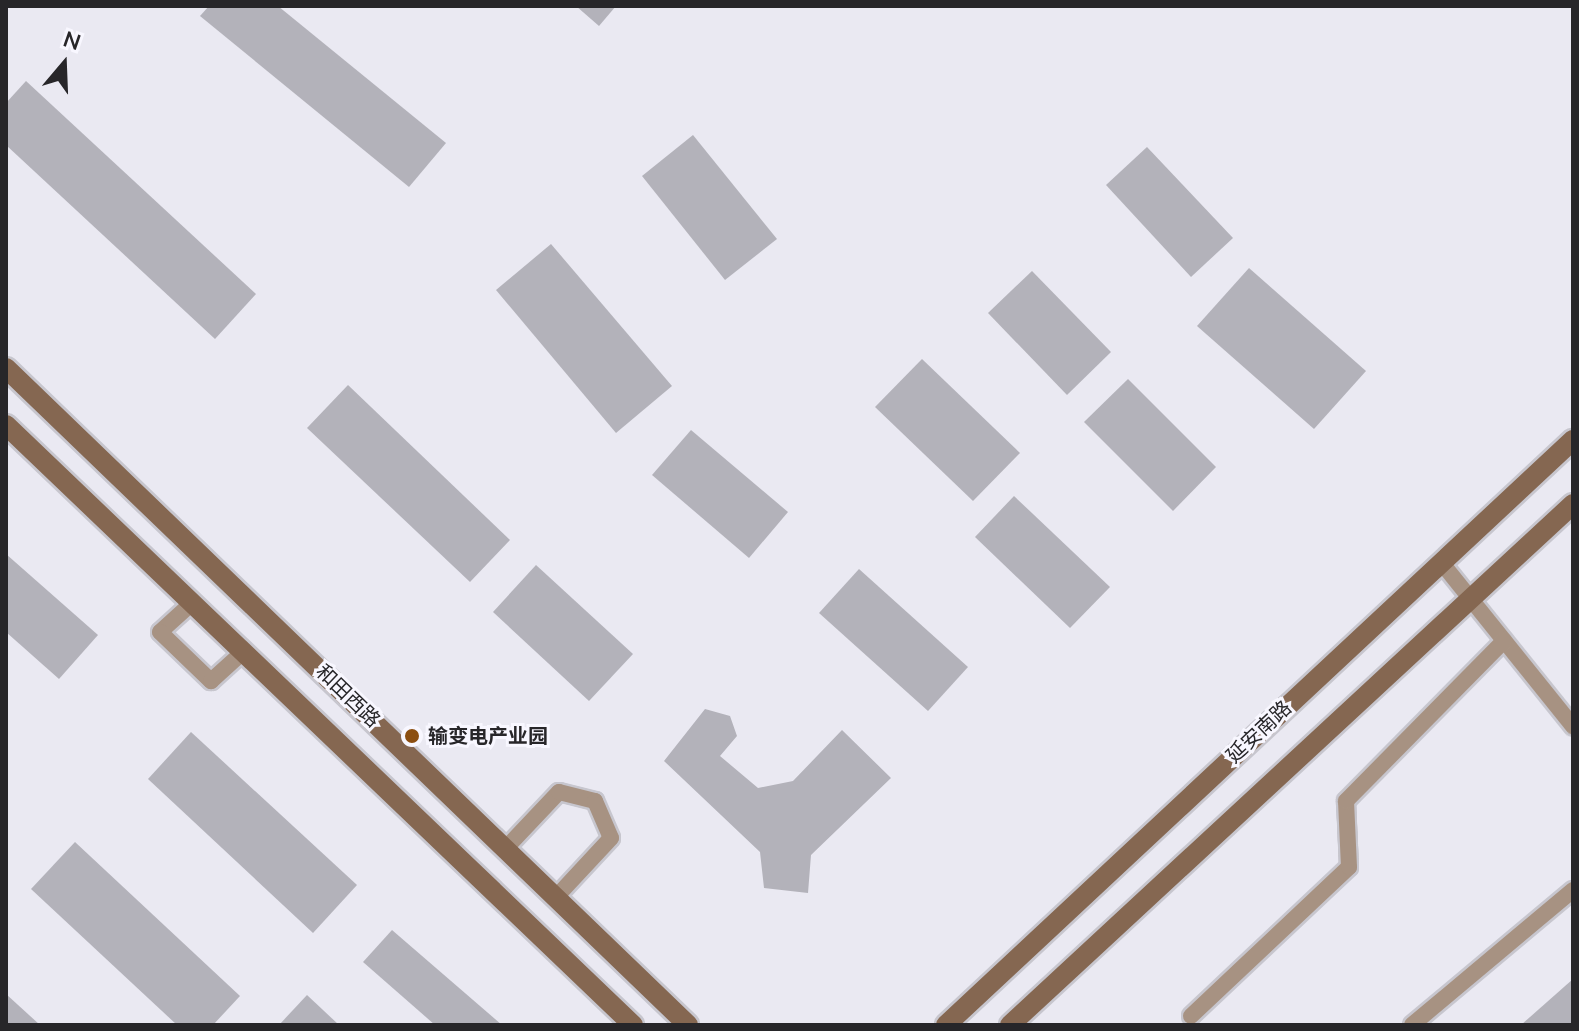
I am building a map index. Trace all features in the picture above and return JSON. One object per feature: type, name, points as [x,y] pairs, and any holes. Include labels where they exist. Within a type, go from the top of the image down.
[{"type":"main road","name":"和田西路","points":[[6,368],[558,895],[688,1025]]},
{"type":"main road","name":"和田西路","points":[[6,425],[633,1025]]},
{"type":"main road","name":"延安南路","points":[[946,1025],[1573,440]]},
{"type":"main road","points":[[1010,1025],[1573,504]]},
{"type":"lane","points":[[1441,562],[1573,726]]},
{"type":"lane","points":[[192,603],[160,632],[211,681],[243,652]]},
{"type":"lane","points":[[1191,1016],[1349,867],[1346,801],[1504,641]]},
{"type":"lane","points":[[506,848],[559,792],[595,801],[611,838],[558,895]]},
{"type":"lane","points":[[1412,1025],[1573,890]]},
{"type":"building","points":[[209,6],[278,6],[446,143],[409,187],[200,16]]},
{"type":"building","points":[[576,6],[616,6],[599,26]]},
{"type":"building","points":[[26,81],[256,294],[215,339],[6,145],[6,103]]},
{"type":"building","points":[[693,135],[777,239],[725,280],[642,176]]},
{"type":"building","points":[[1147,147],[1233,238],[1191,277],[1106,185]]},
{"type":"building","points":[[551,244],[672,386],[616,433],[496,290]]},
{"type":"building","points":[[1249,268],[1366,371],[1314,429],[1197,326]]},
{"type":"building","points":[[1032,271],[1111,352],[1067,395],[988,313]]},
{"type":"building","points":[[922,359],[1020,453],[973,501],[875,407]]},
{"type":"building","points":[[1128,379],[1216,467],[1173,511],[1084,422]]},
{"type":"building","points":[[348,385],[510,540],[470,582],[307,428]]},
{"type":"building","points":[[691,430],[788,512],[749,558],[652,475]]},
{"type":"building","points":[[1014,496],[1110,587],[1070,628],[975,537]]},
{"type":"building","points":[[6,554],[98,635],[59,679],[6,632]]},
{"type":"building","points":[[536,565],[633,654],[589,701],[493,612]]},
{"type":"building","points":[[859,569],[968,667],[928,711],[819,613]]},
{"type":"building","points":[[705,709],[730,716],[737,736],[720,756],[758,788],[793,781],[842,730],[891,778],[811,855],[808,893],[764,888],[760,852],[664,761]]},
{"type":"building","points":[[191,732],[357,885],[313,933],[148,779]]},
{"type":"building","points":[[75,842],[240,996],[213,1025],[177,1025],[31,889]]},
{"type":"building","points":[[392,930],[502,1025],[435,1025],[363,962]]},
{"type":"building","points":[[1573,979],[1573,1025],[1521,1025]]},
{"type":"building","points":[[6,994],[40,1025],[6,1025]]},
{"type":"building","points":[[307,995],[339,1025],[279,1025]]},
{"type":"place","name":"输变电产业园","points":[[412,736]]}]
